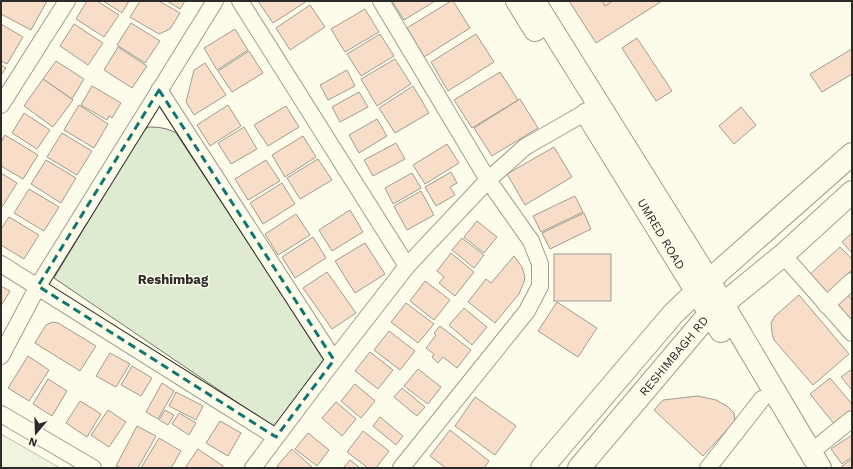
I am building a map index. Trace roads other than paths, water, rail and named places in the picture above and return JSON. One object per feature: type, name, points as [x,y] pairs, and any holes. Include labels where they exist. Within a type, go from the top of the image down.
[{"type":"main road","name":"UMRED ROAD","points":[[517,1],[535,11],[586,112],[702,286]]},
{"type":"main road","points":[[535,11],[767,394],[812,463]]},
{"type":"main road","points":[[542,468],[673,314],[702,286],[852,154]]},
{"type":"main road","name":"RESHIMBAGH RD","points":[[579,468],[716,309],[783,255],[852,192]]},
{"type":"street","points":[[1,105],[67,1]]},
{"type":"street","points":[[1,356],[38,286],[215,1]]},
{"type":"street","points":[[240,1],[407,266]]},
{"type":"street","points":[[381,1],[488,180],[531,241],[540,264],[540,286],[527,311],[401,468]]},
{"type":"street","points":[[159,90],[334,360]]},
{"type":"street","points":[[253,468],[407,266],[488,180],[525,147],[586,112]]},
{"type":"street","points":[[783,255],[852,333]]},
{"type":"street","points":[[1,264],[276,437]]},
{"type":"street","points":[[826,305],[852,281]]},
{"type":"street","points":[[708,468],[767,394]]},
{"type":"street","points":[[1,414],[93,468]]},
{"type":"street","points":[[812,463],[852,419]]},
{"type":"district","name":"Reshimbag","points":[[173,279]]}]
